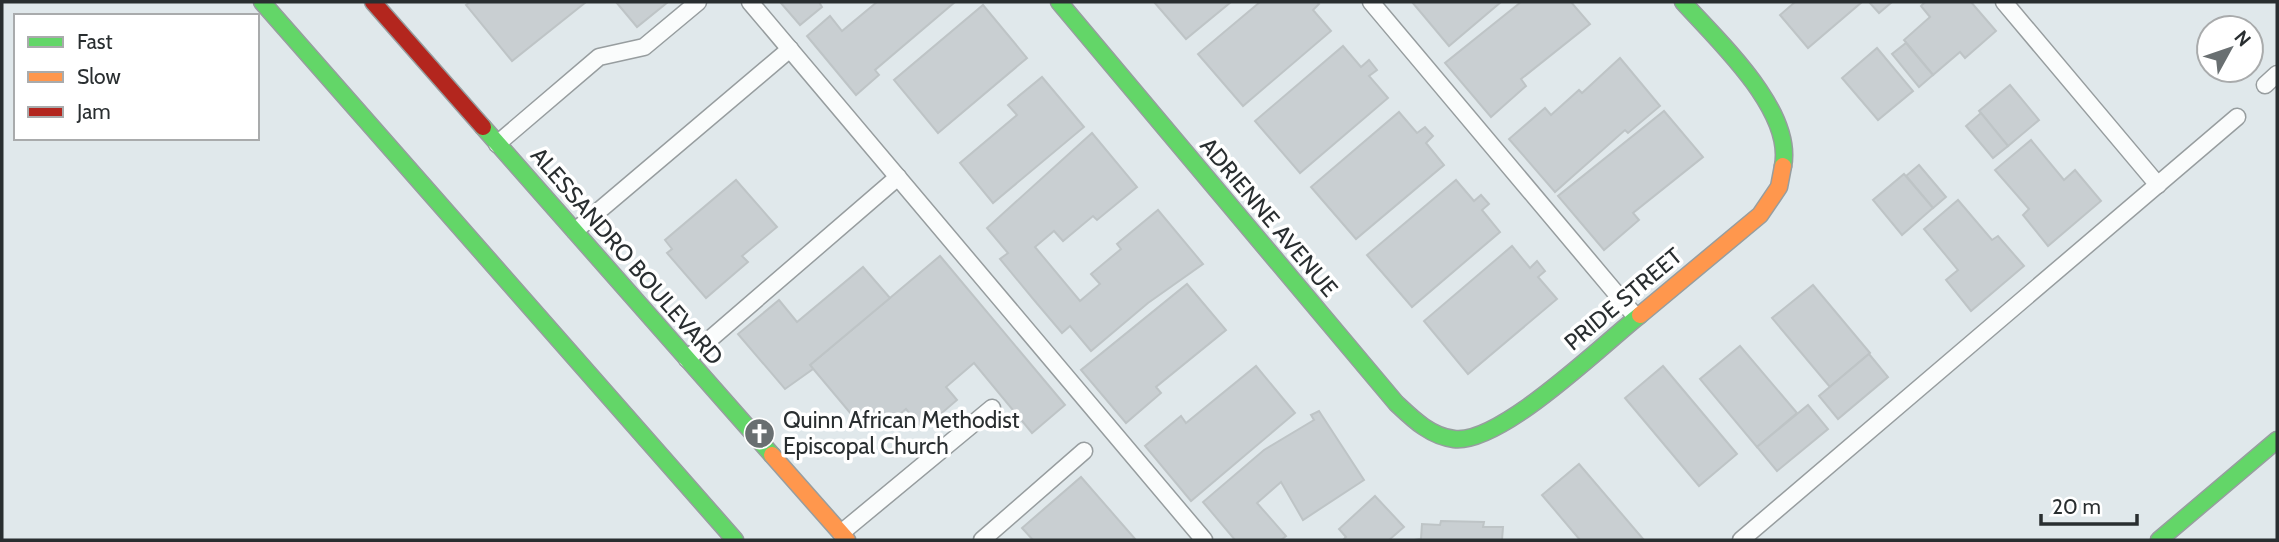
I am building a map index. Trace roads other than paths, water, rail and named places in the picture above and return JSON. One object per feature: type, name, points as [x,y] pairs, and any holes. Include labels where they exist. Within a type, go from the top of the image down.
[{"type":"main road","points":[[262,2],[735,540]]},
{"type":"main road","name":"ALESSANDRO BOULEVARD","points":[[373,2],[844,537]]},
{"type":"main road","name":"ADRIENNE AVENUE","points":[[1059,2],[1396,403],[1431,434],[1460,442]]},
{"type":"main road","name":"PRIDE STREET","points":[[1460,442],[1479,438],[1507,422],[1770,204],[1782,181],[1785,162],[1781,130],[1771,107],[1683,2]]},
{"type":"main road","points":[[2158,540],[2277,440]]},
{"type":"lane","points":[[497,144],[599,57],[645,47],[698,2]]},
{"type":"lane","points":[[750,2],[1204,540]]},
{"type":"lane","points":[[1371,2],[1636,317]]},
{"type":"lane","points":[[2004,2],[2158,185]]},
{"type":"lane","points":[[575,231],[790,49]]},
{"type":"lane","points":[[1741,540],[2237,117]]},
{"type":"lane","points":[[687,359],[898,177]]},
{"type":"lane","points":[[844,537],[992,408]]},
{"type":"lane","points":[[982,540],[1084,451]]},
{"type":"place","name":"Quinn African Methodist Episcopal Church","points":[[760,433]]}]
